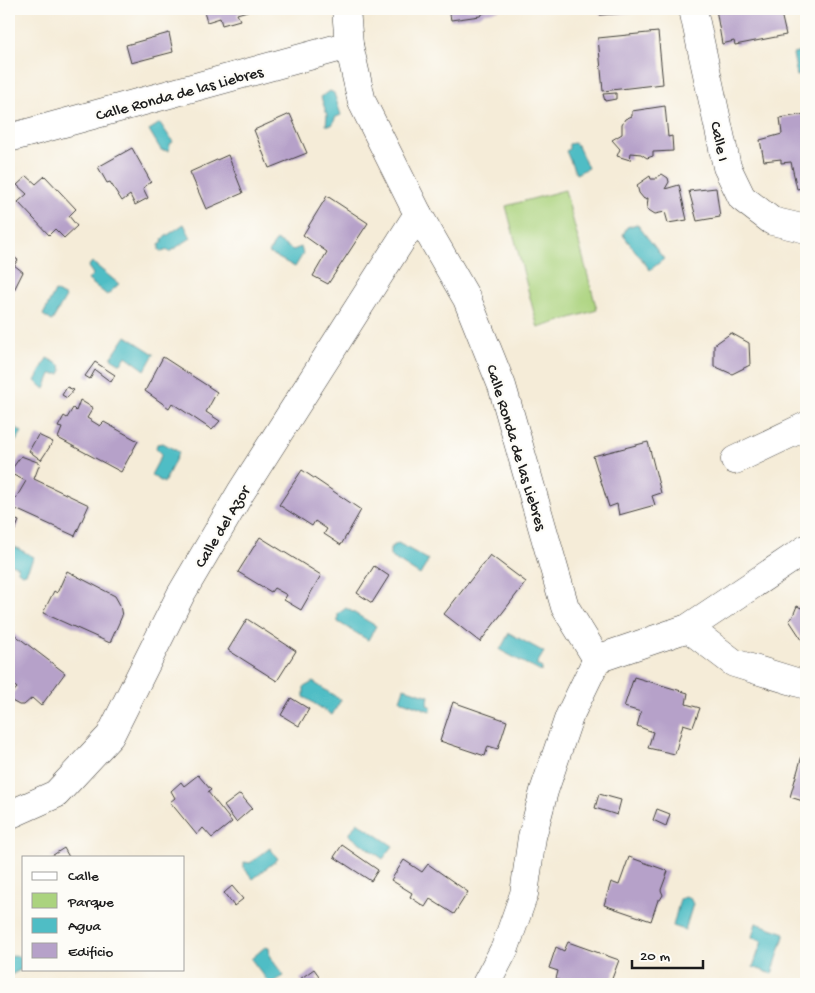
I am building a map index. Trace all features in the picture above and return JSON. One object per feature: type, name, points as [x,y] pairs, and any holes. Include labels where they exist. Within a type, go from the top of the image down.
[{"type":"street","name":"Calle Ronda de las Liebres","points":[[346,9],[349,45],[362,102],[418,214],[467,299],[502,386],[565,607],[597,659]]},
{"type":"street","name":"Calle I","points":[[693,9],[727,167],[742,198],[772,221],[806,229]]},
{"type":"street","name":"Calle Ronda de las Liebres","points":[[9,138],[349,45]]},
{"type":"street","name":"Calle del Azor","points":[[9,815],[56,794],[110,736],[181,594],[241,492],[418,214]]},
{"type":"street","points":[[735,460],[806,426]]},
{"type":"street","points":[[486,984],[505,948],[524,894],[532,837],[544,791],[570,717],[597,659],[688,628],[806,549]]},
{"type":"street","points":[[688,628],[734,663],[806,685]]},
{"type":"green space","points":[[565,190],[597,310],[538,328],[506,206]]},
{"type":"water","points":[[806,51],[806,74],[797,76],[793,54]]},
{"type":"water","points":[[330,91],[334,93],[341,115],[336,117],[332,125],[326,125],[327,115],[321,97]]},
{"type":"water","points":[[160,123],[173,142],[170,144],[169,151],[161,150],[149,130]]},
{"type":"water","points":[[574,143],[578,146],[588,168],[576,174],[566,151],[569,149],[569,144]]},
{"type":"water","points":[[184,224],[191,238],[169,252],[167,250],[162,252],[159,250],[159,245],[163,242],[162,239]]},
{"type":"water","points":[[637,224],[664,259],[650,270],[623,235],[627,227]]},
{"type":"water","points":[[276,240],[293,250],[301,247],[303,254],[295,267],[269,253]]},
{"type":"water","points":[[92,262],[119,284],[107,295],[88,280],[93,274],[88,267]]},
{"type":"water","points":[[55,291],[66,297],[52,321],[43,315]]},
{"type":"water","points":[[126,336],[154,354],[145,370],[126,356],[121,364],[111,358]]},
{"type":"water","points":[[47,358],[60,365],[62,370],[60,374],[51,374],[45,389],[35,381]]},
{"type":"water","points":[[9,423],[22,432],[9,451]]},
{"type":"water","points":[[163,443],[179,452],[164,483],[151,475],[162,454],[156,448],[157,444]]},
{"type":"water","points":[[398,543],[429,560],[420,575],[390,556],[390,548]]},
{"type":"water","points":[[9,544],[34,557],[26,573],[22,574],[18,571],[18,567],[9,563]]},
{"type":"water","points":[[346,608],[376,626],[368,640],[338,622],[338,614]]},
{"type":"water","points":[[509,633],[544,652],[536,665],[542,668],[541,672],[500,650]]},
{"type":"water","points":[[313,682],[341,700],[332,715],[304,697],[304,687]]},
{"type":"water","points":[[404,688],[429,696],[427,705],[432,707],[430,711],[400,700]]},
{"type":"water","points":[[357,822],[393,846],[383,859],[349,835]]},
{"type":"water","points":[[270,848],[278,859],[253,879],[244,868],[244,862],[250,863]]},
{"type":"water","points":[[690,898],[693,904],[685,930],[673,926],[680,899]]},
{"type":"water","points":[[756,923],[785,933],[772,974],[753,967],[762,941],[752,937]]},
{"type":"water","points":[[265,947],[269,948],[270,957],[284,976],[270,984],[251,959]]},
{"type":"water","points":[[14,955],[21,957],[22,969],[9,976],[9,957]]},
{"type":"building","points":[[203,9],[254,9],[237,14],[240,20],[222,25],[220,18],[207,22]]},
{"type":"building","points":[[449,9],[499,10],[484,13],[480,16],[451,20]]},
{"type":"building","points":[[599,9],[654,9],[654,11],[600,15]]},
{"type":"building","points":[[716,9],[780,9],[786,35],[735,45],[734,41],[722,44]]},
{"type":"building","points":[[658,32],[663,84],[603,91],[598,38]]},
{"type":"building","points":[[169,33],[173,52],[131,63],[126,45]]},
{"type":"building","points":[[616,93],[616,99],[605,101],[603,94]]},
{"type":"building","points":[[665,106],[668,137],[672,136],[673,151],[653,152],[653,156],[647,158],[641,154],[631,153],[630,160],[617,156],[620,149],[612,140],[622,134],[622,124],[625,119],[632,116],[632,111]]},
{"type":"building","points":[[290,114],[307,153],[269,168],[254,130]]},
{"type":"building","points":[[806,114],[806,187],[797,189],[791,162],[781,163],[781,159],[764,161],[760,140],[782,134],[780,118]]},
{"type":"building","points":[[132,148],[151,182],[143,188],[148,198],[135,205],[130,195],[122,201],[110,182],[107,183],[98,167]]},
{"type":"building","points":[[228,155],[243,193],[206,209],[190,172]]},
{"type":"building","points":[[662,174],[668,178],[669,182],[665,189],[679,185],[687,220],[668,223],[665,212],[655,214],[647,209],[648,198],[644,199],[639,193],[637,185],[650,176],[651,179],[655,179]]},
{"type":"building","points":[[27,176],[36,184],[45,176],[76,209],[69,216],[77,226],[64,238],[55,229],[49,235],[18,202],[27,194],[17,185]]},
{"type":"building","points":[[716,188],[720,217],[697,221],[689,191]]},
{"type":"building","points":[[327,196],[368,223],[328,284],[313,276],[327,252],[303,235]]},
{"type":"building","points":[[9,254],[18,260],[14,265],[23,272],[14,290],[9,287]]},
{"type":"building","points":[[731,333],[749,343],[750,365],[732,374],[714,366],[714,345]]},
{"type":"building","points":[[163,357],[217,392],[206,412],[220,421],[212,430],[172,403],[169,408],[145,391]]},
{"type":"building","points":[[95,362],[115,375],[111,382],[95,370],[90,379],[85,376]]},
{"type":"building","points":[[67,387],[74,390],[67,398],[62,395]]},
{"type":"building","points":[[80,400],[93,408],[87,418],[100,426],[104,422],[138,441],[121,472],[58,438],[62,428],[58,427],[64,416],[67,418],[73,408],[76,411]]},
{"type":"building","points":[[38,435],[53,442],[41,460],[29,451]]},
{"type":"building","points":[[648,442],[661,493],[652,496],[655,505],[619,515],[617,504],[609,507],[593,456]]},
{"type":"building","points":[[21,456],[40,463],[34,479],[89,505],[75,536],[9,506],[12,496],[16,498],[26,481],[9,473]]},
{"type":"building","points":[[302,470],[361,510],[341,545],[324,534],[327,529],[315,521],[312,526],[279,505]]},
{"type":"building","points":[[9,517],[19,521],[15,530],[9,527]]},
{"type":"building","points":[[260,537],[321,575],[301,610],[284,600],[287,595],[274,588],[271,592],[238,572]]},
{"type":"building","points":[[490,555],[526,582],[480,642],[444,614]]},
{"type":"building","points":[[374,566],[389,576],[372,603],[357,593]]},
{"type":"building","points":[[67,571],[115,596],[120,605],[122,616],[110,643],[43,613],[54,591],[57,593]]},
{"type":"building","points":[[797,606],[806,610],[806,646],[789,620],[792,618]]},
{"type":"building","points":[[247,619],[296,651],[277,681],[228,650]]},
{"type":"building","points":[[10,631],[65,673],[41,706],[32,698],[24,705],[19,705],[10,700],[10,696],[17,688],[9,681],[12,669],[9,666]]},
{"type":"building","points":[[634,677],[688,693],[686,704],[700,708],[693,727],[683,724],[675,754],[648,748],[653,732],[637,726],[641,712],[624,707]]},
{"type":"building","points":[[291,698],[309,709],[299,726],[281,715]]},
{"type":"building","points":[[453,702],[507,721],[498,749],[488,746],[485,756],[440,741]]},
{"type":"building","points":[[806,742],[806,802],[790,797]]},
{"type":"building","points":[[198,775],[211,790],[208,792],[232,822],[212,838],[203,828],[197,835],[170,802],[175,798],[171,791],[181,782],[184,786]]},
{"type":"building","points":[[240,794],[252,808],[236,822],[224,806]]},
{"type":"building","points":[[599,794],[621,800],[617,815],[595,808]]},
{"type":"building","points":[[657,809],[670,814],[666,826],[653,820]]},
{"type":"building","points":[[342,845],[378,870],[371,881],[334,857]]},
{"type":"building","points":[[64,848],[68,856],[52,856]]},
{"type":"building","points":[[629,857],[668,871],[661,890],[663,895],[658,900],[651,921],[604,905],[611,882],[619,885]]},
{"type":"building","points":[[404,860],[422,872],[428,864],[468,892],[454,914],[430,899],[425,907],[410,897],[412,893],[391,880]]},
{"type":"building","points":[[232,886],[243,899],[234,906],[224,893]]},
{"type":"building","points":[[568,942],[619,960],[610,984],[567,984],[556,979],[558,971],[549,968],[556,947],[564,951]]},
{"type":"building","points":[[314,969],[319,976],[316,978],[321,984],[304,984],[300,979]]}]
